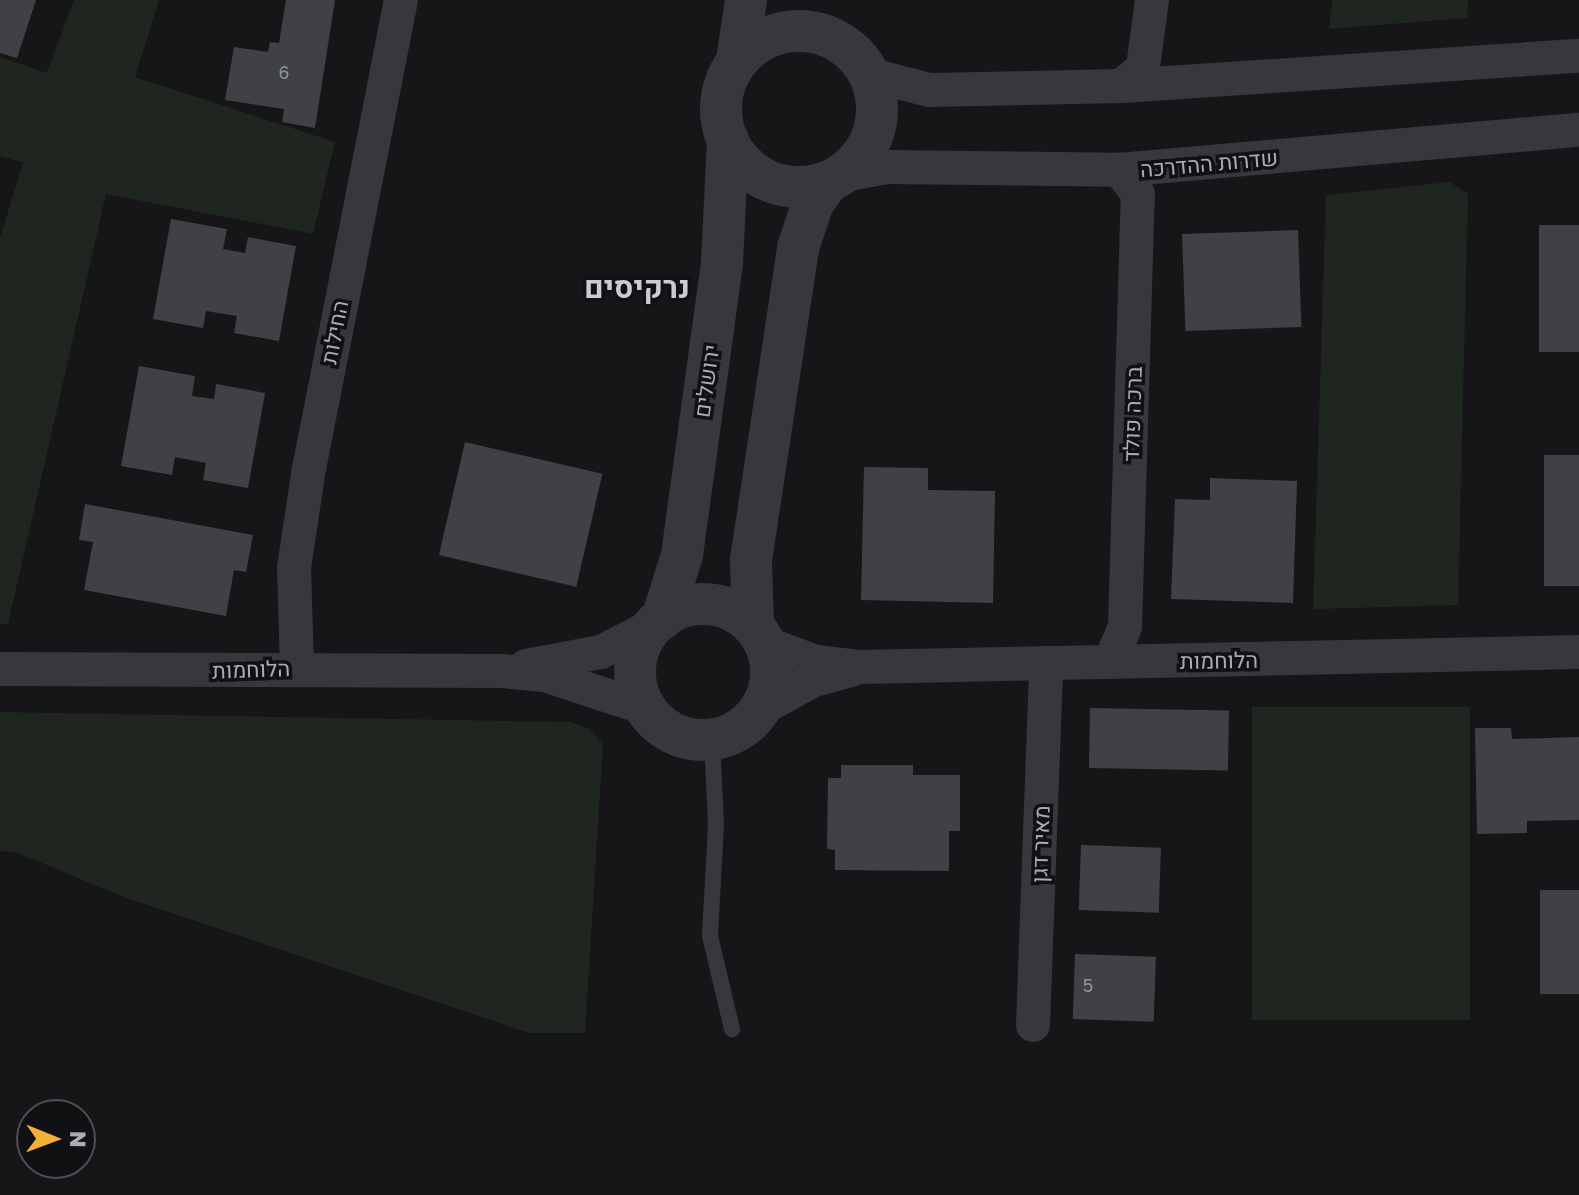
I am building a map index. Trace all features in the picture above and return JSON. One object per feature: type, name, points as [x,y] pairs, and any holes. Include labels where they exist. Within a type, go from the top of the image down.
[{"type":"street","name":"החילות","points":[[297,668],[294,568],[308,474],[401,0]]},
{"type":"street","points":[[746,0],[737,61],[721,100],[728,140],[749,170],[772,183],[798,188],[834,179]]},
{"type":"street","points":[[1122,86],[1143,67],[1152,0]]},
{"type":"street","points":[[737,61],[762,39],[786,31],[812,30],[834,19],[871,75],[878,101],[876,128],[865,152],[834,179],[813,203],[798,248],[751,560],[759,634],[770,688],[761,709],[745,726],[712,739],[680,736],[645,708],[636,665],[658,622],[692,604],[715,604],[759,634]]},
{"type":"street","points":[[871,75],[929,90],[1122,86],[1579,56]]},
{"type":"street","name":"שדרות ההדרכה","points":[[834,179],[887,167],[1119,170],[1579,130]]},
{"type":"street","name":"ירושלים","points":[[658,622],[684,539],[722,263],[728,140]]},
{"type":"street","name":"ברכה פולד","points":[[1110,662],[1125,626],[1138,194],[1119,170]]},
{"type":"street","name":"הלוחמות","points":[[502,671],[601,652],[658,622]]},
{"type":"street","name":"הלוחמות","points":[[759,634],[816,662],[859,667],[1579,652]]},
{"type":"street","name":"מאיר דגן","points":[[1033,1025],[1046,663]]},
{"type":"street","name":"הלוחמות","points":[[761,709],[814,680],[859,667]]},
{"type":"street","name":"הלוחמות","points":[[0,669],[502,671],[557,678],[645,708]]},
{"type":"lane","points":[[712,739],[716,824],[710,936],[732,1029]]},
{"type":"shaded area","points":[[74,0],[159,0],[135,77],[335,142],[313,234],[106,194],[8,624],[0,624],[0,238],[23,163],[0,156],[0,57],[47,73]]},
{"type":"shaded area","points":[[1332,0],[1468,0],[1467,18],[1329,29]]},
{"type":"shaded area","points":[[1450,182],[1468,194],[1458,605],[1313,609],[1326,195]]},
{"type":"shaded area","points":[[1252,707],[1470,707],[1470,1020],[1252,1020]]},
{"type":"shaded area","points":[[0,712],[570,722],[588,728],[603,744],[585,1033],[529,1033],[127,898],[15,852],[0,851]]},
{"type":"building","points":[[0,0],[36,0],[17,58],[0,53]]},
{"type":"building","points":[[286,0],[335,0],[315,128],[282,122],[284,109],[225,100],[234,47],[268,52],[270,42],[279,43]]},
{"type":"building","points":[[171,219],[227,229],[223,249],[245,253],[248,237],[296,246],[279,341],[234,333],[237,316],[206,311],[203,328],[153,319]]},
{"type":"building","points":[[1539,225],[1579,225],[1579,352],[1539,352]]},
{"type":"building","points":[[1298,230],[1301,327],[1185,331],[1182,234]]},
{"type":"building","points":[[139,366],[195,376],[192,396],[214,399],[216,384],[265,393],[248,488],[203,480],[206,463],[175,457],[172,475],[121,466]]},
{"type":"building","points":[[465,442],[602,474],[576,587],[439,555]]},
{"type":"building","points":[[1544,455],[1579,455],[1579,586],[1544,586]]},
{"type":"building","points":[[864,467],[928,468],[928,490],[995,491],[993,603],[861,600]]},
{"type":"building","points":[[1210,478],[1297,481],[1293,603],[1171,599],[1175,499],[1210,500]]},
{"type":"building","points":[[85,504],[253,535],[246,572],[234,570],[226,616],[84,590],[93,542],[79,540]]},
{"type":"building","points":[[1090,708],[1229,710],[1228,770],[1089,768]]},
{"type":"building","points":[[1475,728],[1511,728],[1512,739],[1579,737],[1579,820],[1527,821],[1527,833],[1477,834]]},
{"type":"building","points":[[841,765],[913,765],[913,775],[960,775],[960,831],[949,831],[949,871],[835,870],[835,850],[827,849],[828,778],[841,778]]},
{"type":"building","points":[[1081,845],[1161,848],[1159,913],[1079,910]]},
{"type":"building","points":[[1540,890],[1579,890],[1579,994],[1540,994]]},
{"type":"building","points":[[1075,954],[1156,957],[1154,1022],[1073,1019]]},
{"type":"district","name":"נרקיסים","points":[[637,287]]}]
